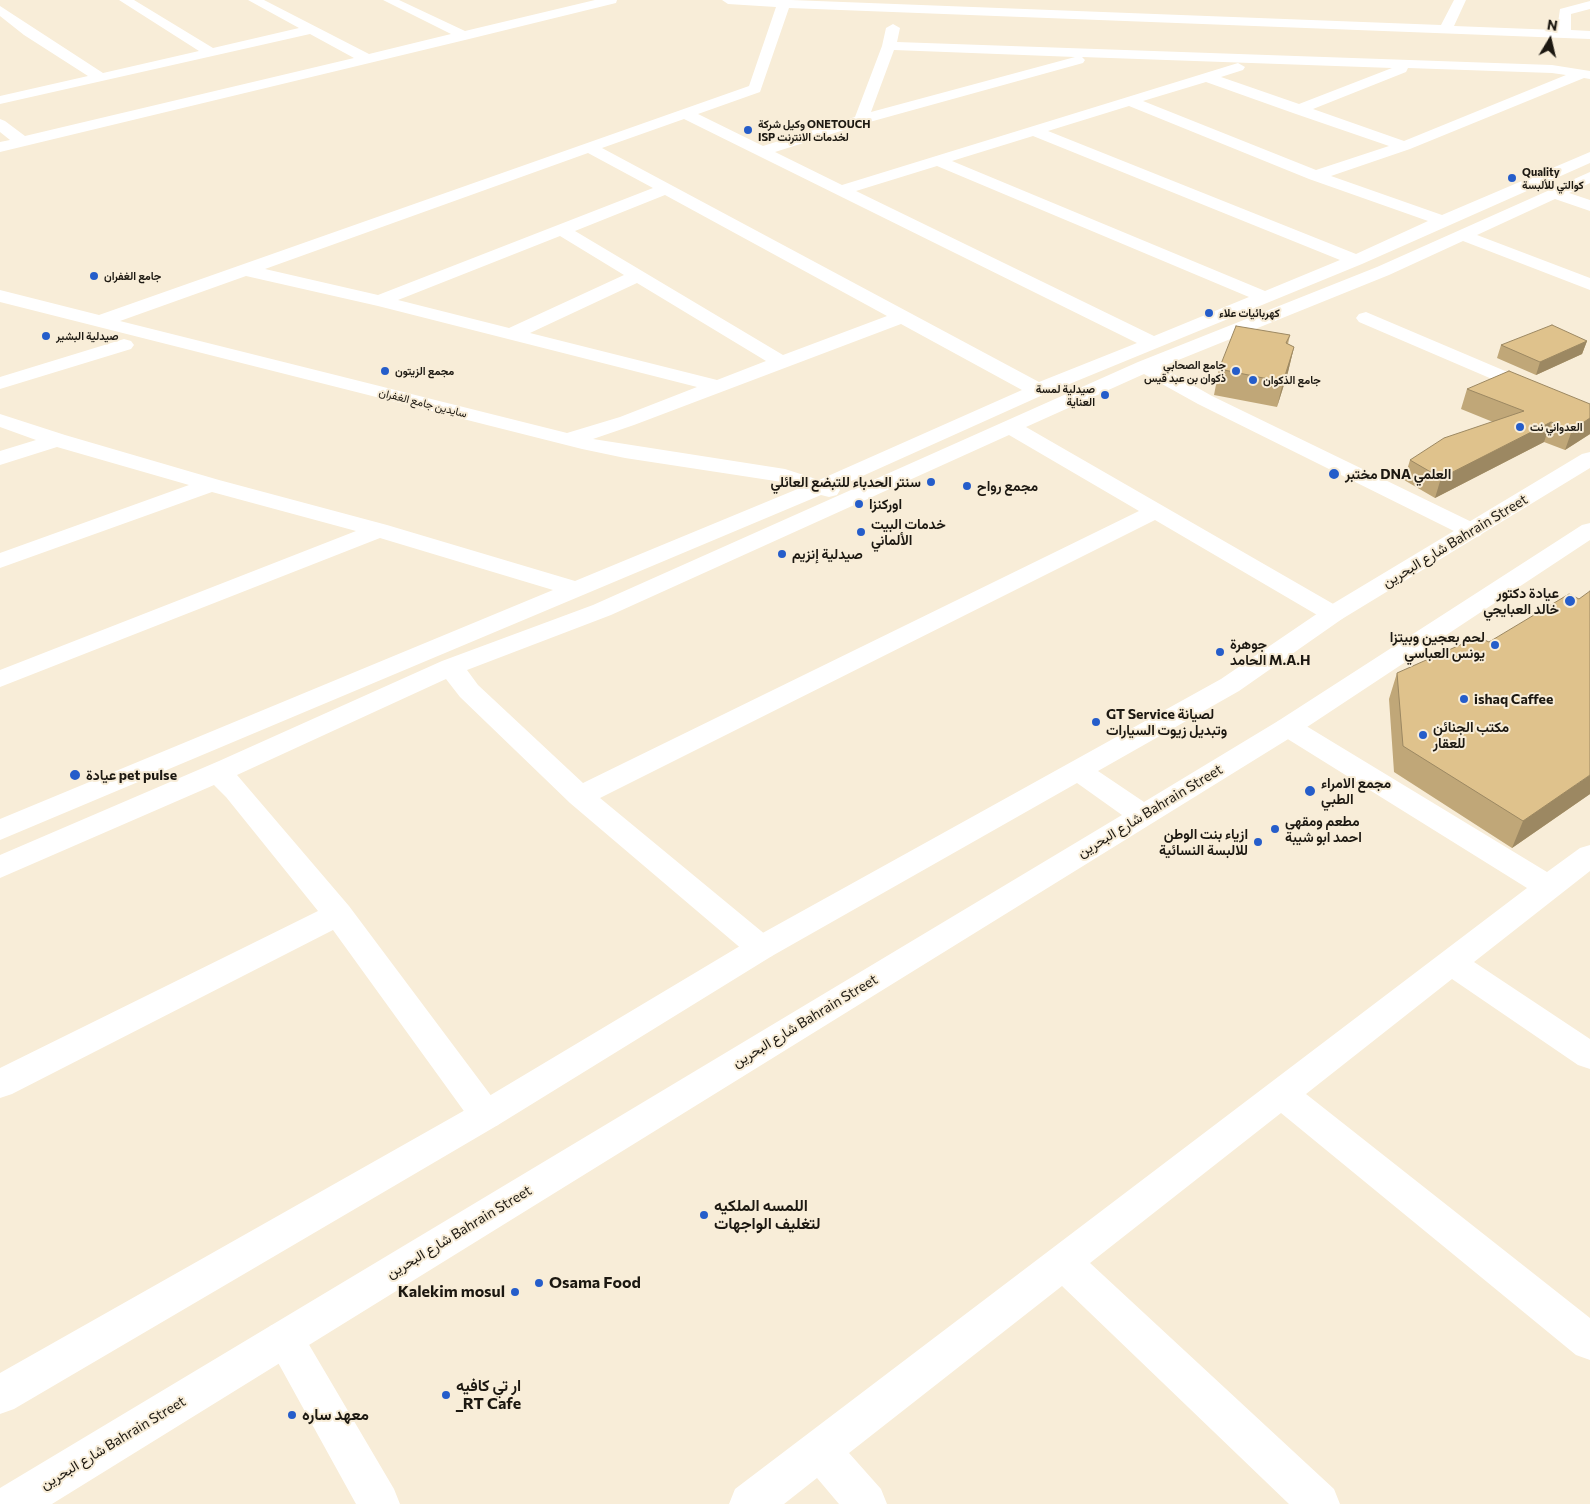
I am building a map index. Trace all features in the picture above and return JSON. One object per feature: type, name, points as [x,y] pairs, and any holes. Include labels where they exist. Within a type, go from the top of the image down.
[{"type":"street","points":[[125,0],[210,52]]},
{"type":"street","points":[[254,0],[366,58]]},
{"type":"street","points":[[389,0],[465,36]]},
{"type":"street","points":[[0,147],[611,0]]},
{"type":"street","points":[[728,0],[784,4],[863,4],[896,9],[965,12],[1590,35]]},
{"type":"street","points":[[965,12],[980,0]]},
{"type":"street","points":[[1446,29],[1460,0]]},
{"type":"street","points":[[539,3],[562,13]]},
{"type":"street","points":[[100,321],[755,89],[784,4]]},
{"type":"street","points":[[1080,15],[1093,5]]},
{"type":"street","points":[[1564,33],[1567,6],[1590,5]]},
{"type":"street","points":[[861,120],[889,46],[896,9]]},
{"type":"street","points":[[0,10],[29,32],[100,77]]},
{"type":"street","points":[[1334,25],[1351,63]]},
{"type":"street","points":[[0,100],[310,30]]},
{"type":"street","points":[[10,36],[29,32]]},
{"type":"street","points":[[889,46],[1552,70],[1587,74]]},
{"type":"street","points":[[763,151],[861,120],[1103,53]]},
{"type":"street","points":[[842,190],[1035,131],[1204,76],[1261,60]]},
{"type":"street","points":[[1298,110],[1412,65]]},
{"type":"street","points":[[1315,176],[1404,146],[1587,74]]},
{"type":"street","points":[[1204,76],[1404,146]]},
{"type":"street","points":[[1130,101],[1315,176],[1443,222]]},
{"type":"street","points":[[685,114],[1153,343]]},
{"type":"street","points":[[0,124],[22,142]]},
{"type":"street","points":[[1035,131],[1356,260]]},
{"type":"street","points":[[590,148],[1038,390]]},
{"type":"street","points":[[1590,158],[1356,260],[1038,390],[798,497],[578,590],[433,648],[2,829],[10,863],[218,773],[451,667],[602,610],[1146,366],[1383,271],[1590,177]]},
{"type":"street","points":[[939,161],[1264,297]]},
{"type":"street","points":[[379,301],[666,189]]},
{"type":"street","points":[[1553,193],[1590,206]]},
{"type":"street","points":[[562,230],[781,362]]},
{"type":"street","points":[[1462,235],[1590,284]]},
{"type":"street","points":[[245,270],[379,301],[717,386]]},
{"type":"street","points":[[512,334],[638,276]]},
{"type":"street","name":"سايدين جامع الغفران","points":[[0,296],[569,440],[625,452],[784,476],[822,486],[848,500]]},
{"type":"street","name":"سايدين جامع الغفران","points":[[0,313],[558,456],[715,485],[798,497],[823,510]]},
{"type":"street","points":[[569,440],[628,421],[901,317]]},
{"type":"street","points":[[1366,318],[1590,415]]},
{"type":"street","points":[[1208,320],[1232,331]]},
{"type":"street","points":[[0,383],[124,345]]},
{"type":"street","points":[[1146,366],[1205,400],[1472,531]]},
{"type":"street","points":[[0,420],[56,440],[211,485],[379,530],[578,590]]},
{"type":"street","points":[[1011,427],[1333,614]]},
{"type":"street","points":[[0,458],[56,440]]},
{"type":"street","name":"شارع البحرين Bahrain Street","points":[[0,1395],[486,1114],[761,948],[1230,685],[1333,614],[1590,459]]},
{"type":"street","points":[[0,561],[211,485]]},
{"type":"street","points":[[580,796],[1156,511]]},
{"type":"street","points":[[0,679],[379,530]]},
{"type":"street","name":"شارع البحرين Bahrain Street","points":[[13,1504],[1288,727],[1590,530]]},
{"type":"street","points":[[451,667],[469,691],[580,796],[761,948]]},
{"type":"street","points":[[1288,727],[1548,887]]},
{"type":"street","points":[[1077,770],[1143,815]]},
{"type":"street","points":[[218,773],[236,790],[338,914],[486,1114]]},
{"type":"street","points":[[750,1504],[1590,855]]},
{"type":"street","points":[[0,1084],[338,914]]},
{"type":"street","points":[[1451,962],[1590,1056]]},
{"type":"street","points":[[1281,1093],[1590,1342]]},
{"type":"street","points":[[1063,1262],[1319,1504]]},
{"type":"street","points":[[284,1339],[379,1504]]},
{"type":"street","points":[[820,1450],[866,1504]]},
{"type":"building","points":[[1552,325],[1587,341],[1540,362],[1501,345]]},
{"type":"building","points":[[1236,326],[1290,335],[1286,343],[1294,347],[1283,382],[1219,369]]},
{"type":"building","points":[[1509,371],[1590,404],[1590,418],[1572,430],[1551,422],[1441,478],[1410,460],[1444,438],[1524,411],[1467,389]]},
{"type":"building","points":[[1590,591],[1590,775],[1523,821],[1403,746],[1397,673],[1478,637],[1489,642],[1569,594],[1579,599]]},
{"type":"place","name":"وكيل شركة ONETOUCH ISP لخدمات الانترنت","points":[[748,130]]},
{"type":"place","name":"Quality كوالتي للألبسة","points":[[1512,178]]},
{"type":"place","name":"جامع الغفران","points":[[94,276]]},
{"type":"place","name":"كهربائيات علاء","points":[[1209,313]]},
{"type":"place","name":"صيدلية البشير","points":[[46,336]]},
{"type":"place","name":"مجمع الزيتون","points":[[385,371]]},
{"type":"place","name":"جامع الصحابي ذكوان بن عبد قيس","points":[[1236,371]]},
{"type":"place","name":"جامع الذكوان","points":[[1253,380]]},
{"type":"place","name":"صيدلية لمسة العناية","points":[[1105,395]]},
{"type":"place","name":"العدواني نت","points":[[1520,427]]},
{"type":"place","name":"مختبر DNA العلمي","points":[[1334,474]]},
{"type":"place","name":"سنتر الحدباء للتبضع العائلي","points":[[931,482]]},
{"type":"place","name":"مجمع رواح","points":[[967,486]]},
{"type":"place","name":"اوركنزا","points":[[859,504]]},
{"type":"place","name":"خدمات البيت الألماني","points":[[861,532]]},
{"type":"place","name":"صيدلية إنزيم","points":[[782,554]]},
{"type":"place","name":"عيادة دكتور خالد العبايجي","points":[[1570,601]]},
{"type":"place","name":"لحم بعجين وبيتزا يونس العباسي","points":[[1495,645]]},
{"type":"place","name":"جوهرة الحامد M.A.H","points":[[1220,652]]},
{"type":"place","name":"ishaq Caffee","points":[[1464,699]]},
{"type":"place","name":"GT Service لصيانة وتبديل زيوت السيارات","points":[[1096,722]]},
{"type":"place","name":"مكتب الجنائن للعقار","points":[[1423,735]]},
{"type":"place","name":"عيادة pet pulse","points":[[75,775]]},
{"type":"place","name":"مجمع الامراء الطبي","points":[[1310,791]]},
{"type":"place","name":"مطعم ومقهى احمد ابو شيبة","points":[[1275,829]]},
{"type":"place","name":"ازياء بنت الوطن للالبسة النسائية","points":[[1258,842]]},
{"type":"place","name":"اللمسه الملكيه لتغليف الواجهات","points":[[704,1215]]},
{"type":"place","name":"Osama Food","points":[[539,1283]]},
{"type":"place","name":"Kalekim mosul","points":[[515,1292]]},
{"type":"place","name":"ار تي كافيه _RT Cafe","points":[[446,1395]]},
{"type":"place","name":"معهد ساره","points":[[292,1415]]}]
